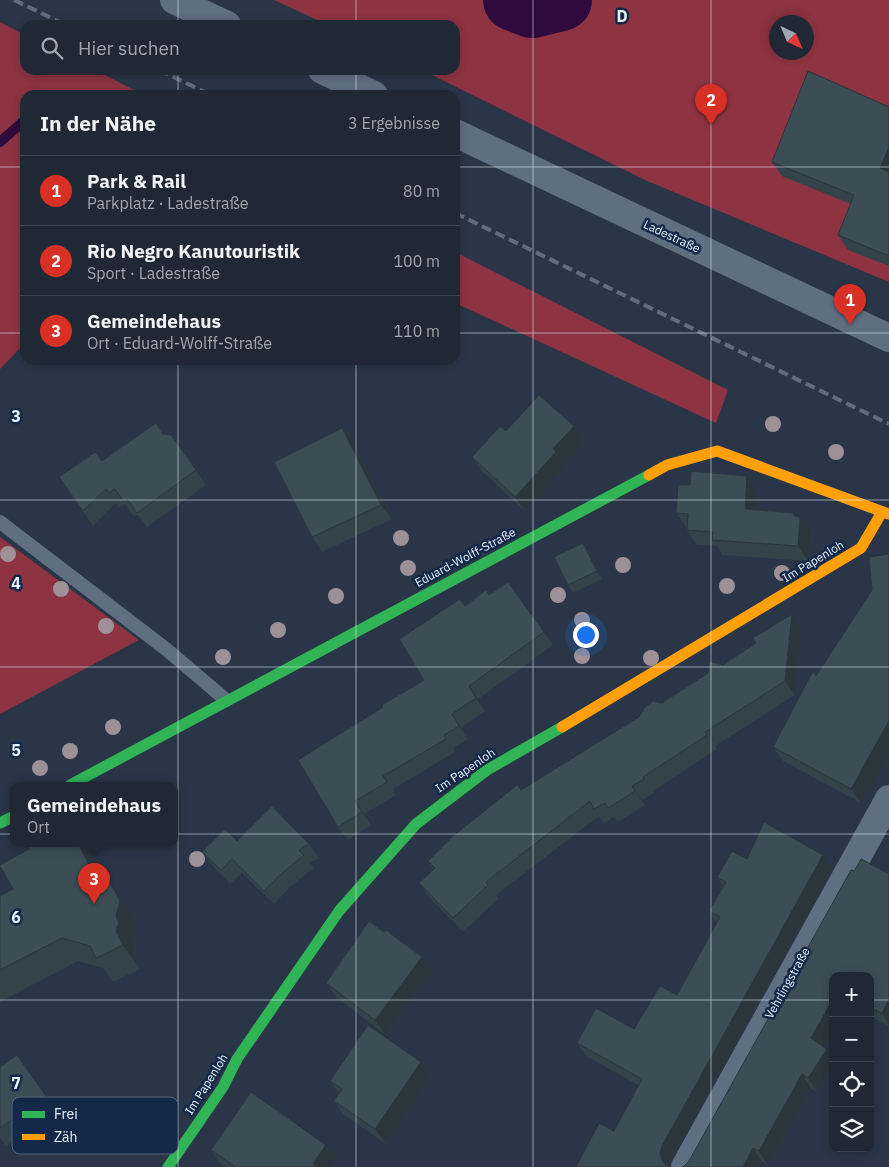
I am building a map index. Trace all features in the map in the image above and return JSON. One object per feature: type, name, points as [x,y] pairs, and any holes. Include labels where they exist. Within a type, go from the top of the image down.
[{"type":"street","points":[[174,0],[216,20]]},
{"type":"street","points":[[332,75],[364,90]]},
{"type":"street","name":"Ladestraße","points":[[460,135],[889,338]]},
{"type":"street","name":"Eduard-Wolff-Straße","points":[[76,782],[658,469],[675,462],[717,451],[886,513]]},
{"type":"street","name":"Im Papenloh","points":[[178,1152],[223,1086],[237,1059],[339,911],[416,824],[487,770],[619,694],[861,548],[886,513]]},
{"type":"street","name":"Vehrlingstraße","points":[[685,1167],[889,799]]},
{"type":"street","name":"Im Papenloh","points":[[168,1167],[177,1154]]},
{"type":"lane","points":[[0,522],[166,648],[226,700]]},
{"type":"shaded area","points":[[274,0],[889,0],[889,282],[645,180],[432,75],[460,75],[460,20],[317,20]]},
{"type":"shaded area","points":[[0,22],[20,32],[20,75],[105,75],[134,90],[20,90],[20,348],[0,369]]},
{"type":"shaded area","points":[[460,255],[728,390],[716,423],[460,305]]},
{"type":"shaded area","points":[[0,537],[139,640],[0,714]]},
{"type":"building","points":[[808,71],[889,107],[889,147],[880,168],[889,172],[889,256],[838,235],[854,195],[772,162]]},
{"type":"building","points":[[539,395],[574,426],[553,449],[556,452],[515,497],[472,457],[500,426],[506,431]]},
{"type":"building","points":[[156,423],[163,434],[171,435],[196,470],[137,513],[127,499],[124,502],[115,489],[109,493],[106,489],[83,511],[59,477],[95,452],[102,461]]},
{"type":"building","points":[[342,428],[381,505],[312,537],[274,462]]},
{"type":"building","points":[[691,471],[747,476],[745,509],[794,513],[794,516],[800,517],[798,546],[712,540],[713,532],[687,530],[688,514],[676,513],[678,485],[690,485]]},
{"type":"building","points":[[583,543],[597,571],[568,585],[554,557]]},
{"type":"building","points":[[889,554],[889,721],[851,789],[773,747],[813,671],[816,676],[872,590],[869,557]]},
{"type":"building","points":[[508,582],[544,632],[469,686],[476,698],[452,714],[459,726],[444,735],[446,739],[383,776],[387,782],[355,801],[362,812],[338,827],[298,760],[424,680],[399,639],[460,599],[465,606],[486,590],[489,595]]},
{"type":"building","points":[[792,614],[785,681],[705,732],[707,735],[643,777],[644,779],[632,786],[635,791],[608,808],[605,803],[594,809],[590,801],[486,882],[488,885],[453,918],[419,883],[435,868],[428,861],[453,836],[517,785],[521,790],[639,717],[644,708],[653,701],[662,703],[708,673],[709,661],[723,665],[756,643],[753,638]]},
{"type":"building","points":[[272,806],[309,844],[299,850],[304,855],[264,891],[232,859],[221,870],[202,852],[225,829],[237,841]]},
{"type":"building","points":[[764,822],[823,855],[662,1146],[660,1153],[662,1161],[668,1167],[576,1167],[599,1123],[614,1131],[642,1079],[577,1043],[596,1008],[634,1029],[660,986],[677,995],[720,917],[709,911],[726,882],[717,877],[732,851],[747,859]]},
{"type":"building","points":[[28,847],[80,847],[91,868],[105,873],[120,901],[116,916],[119,923],[116,931],[123,945],[96,958],[90,946],[62,938],[0,970],[0,896],[13,889],[0,865],[29,849]]},
{"type":"building","points":[[861,859],[889,874],[889,999],[882,1013],[874,1010],[874,972],[829,972],[829,1006],[811,1038],[827,1049],[808,1078],[802,1074],[759,1151],[753,1148],[743,1167],[683,1167],[689,1161],[851,870],[854,871]]},
{"type":"building","points":[[369,921],[384,932],[386,930],[422,957],[375,1020],[326,983]]},
{"type":"building","points":[[368,1025],[421,1062],[375,1129],[334,1101],[342,1089],[330,1081]]},
{"type":"building","points":[[17,1055],[46,1096],[12,1097],[12,1120],[0,1128],[0,1067]]},
{"type":"building","points":[[251,1092],[326,1145],[313,1164],[318,1167],[236,1167],[211,1150]]},
{"type":"waterway","points":[[514,0],[532,7],[561,0]]},
{"type":"waterway","points":[[0,142],[20,124]]},
{"type":"railway","points":[[14,0],[56,20]]},
{"type":"railway","points":[[169,75],[201,90]]},
{"type":"railway","points":[[460,215],[889,424]]},
{"type":"traffic: fast","points":[[76,782],[649,475]]},
{"type":"traffic: fast","points":[[178,1152],[223,1087],[237,1059],[339,911],[416,824],[487,770],[562,727]]},
{"type":"traffic: fast","points":[[0,823],[10,818]]},
{"type":"traffic: fast","points":[[168,1167],[177,1154]]},
{"type":"traffic: slow","points":[[649,475],[667,465],[717,451],[889,514]]},
{"type":"traffic: slow","points":[[562,727],[861,548],[882,512]]},
{"type":"place","name":"Rio Negro Kanutouristik","points":[[711,125]]},
{"type":"place","name":"Park & Rail","points":[[850,325]]},
{"type":"place","name":"Gemeindehaus","points":[[94,904]]}]
